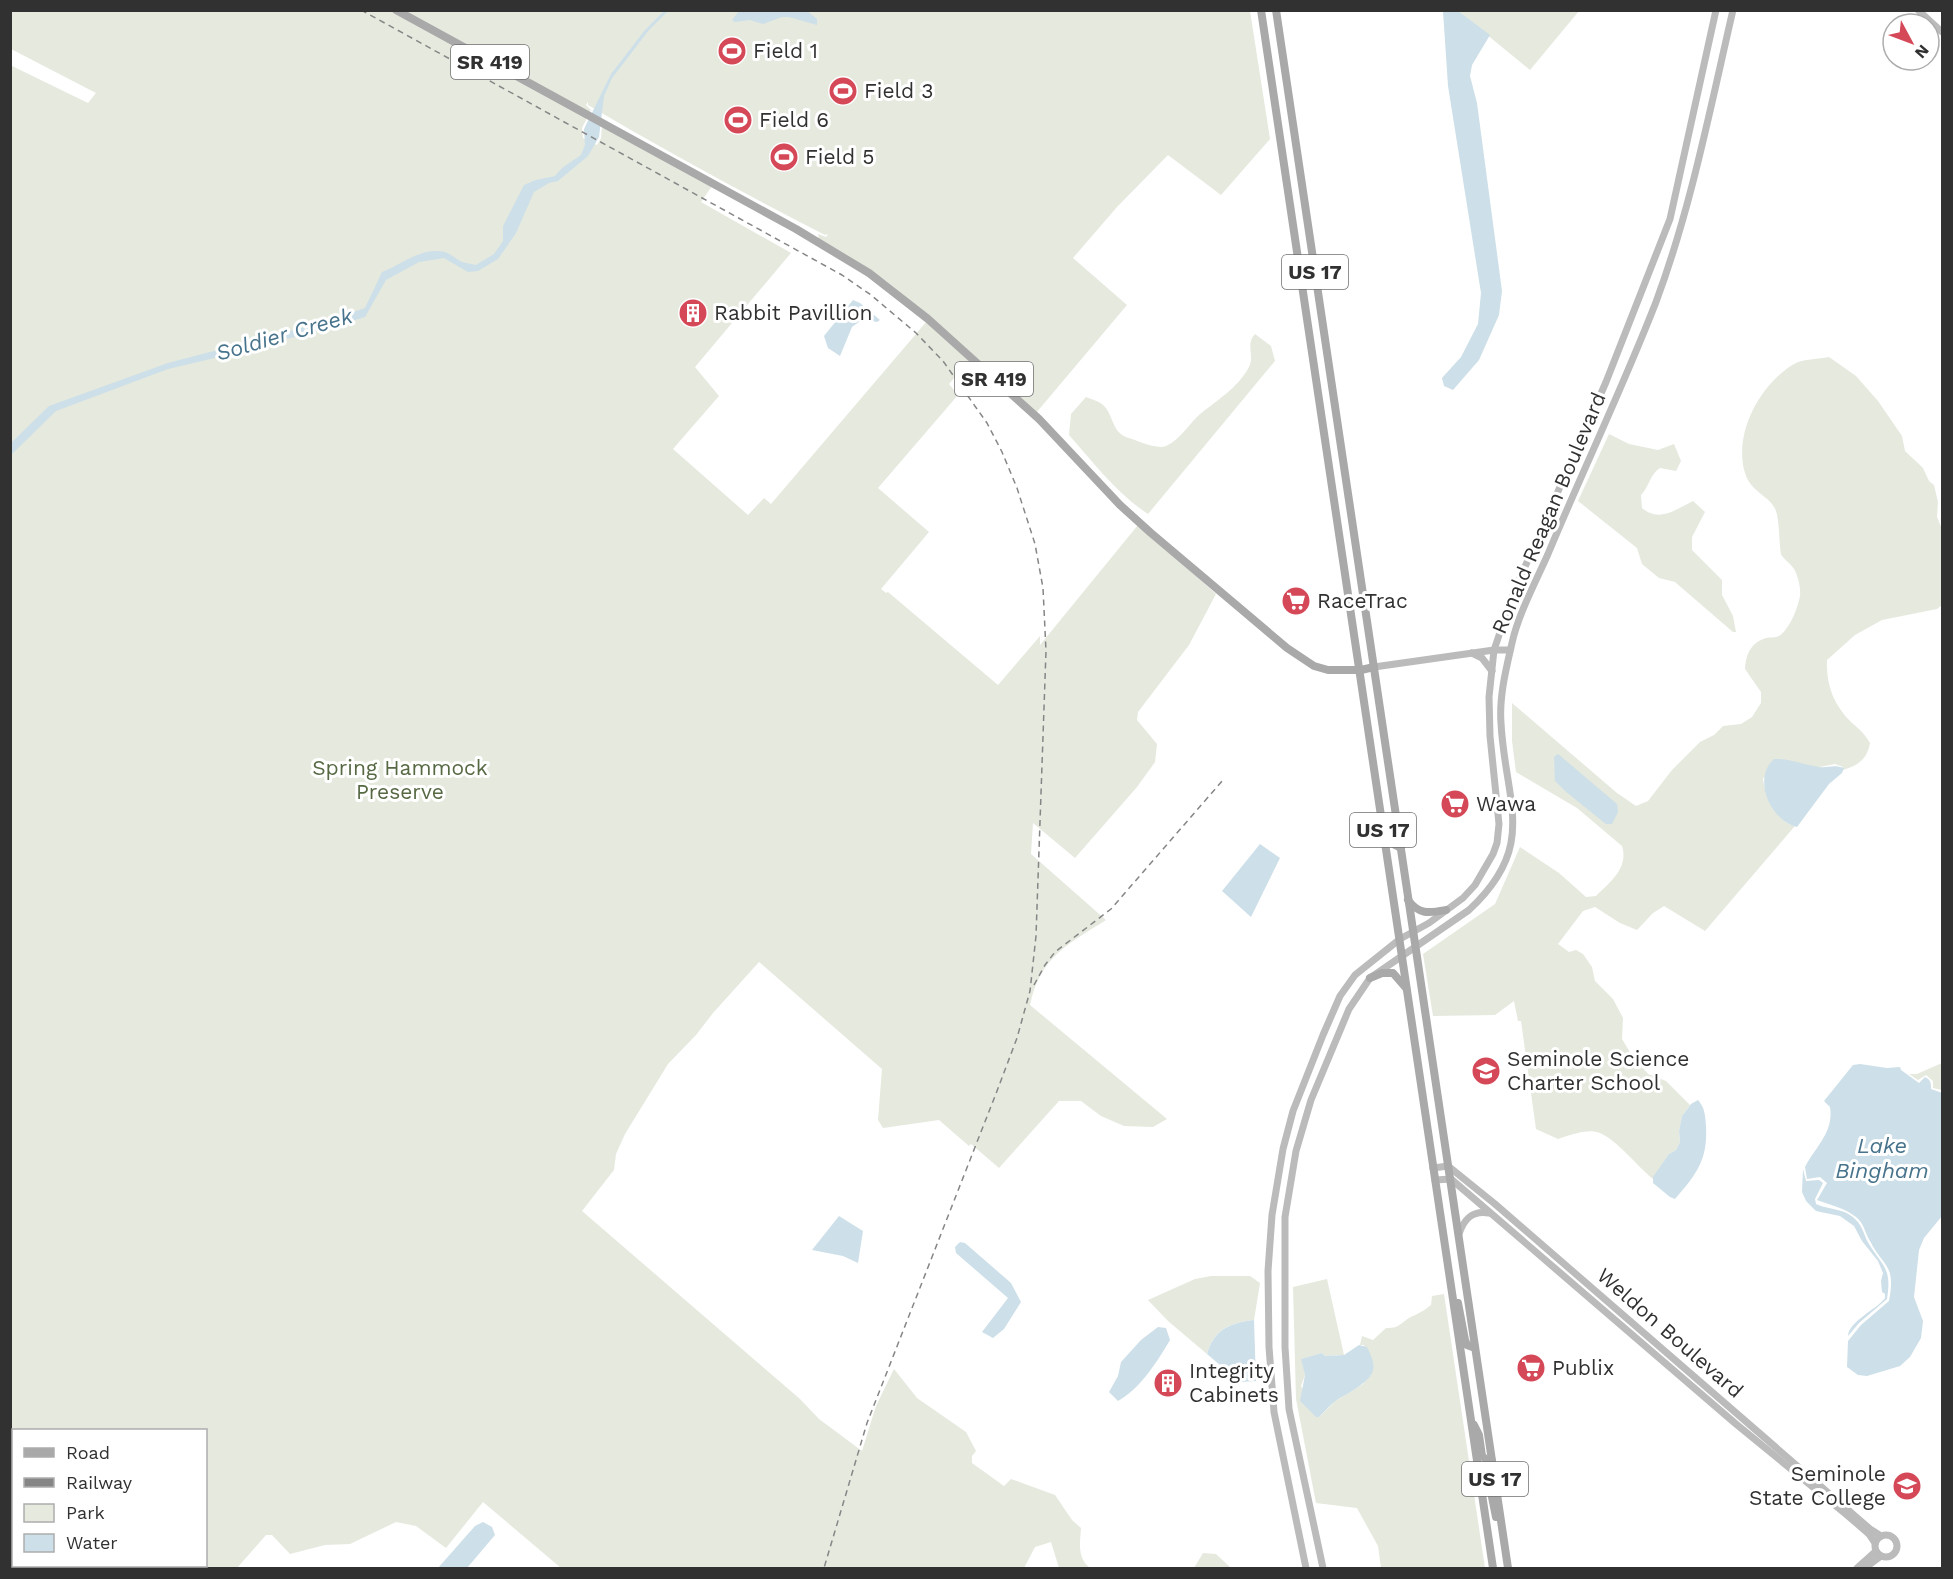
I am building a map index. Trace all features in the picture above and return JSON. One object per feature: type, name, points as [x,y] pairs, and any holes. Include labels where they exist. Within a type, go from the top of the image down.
[{"type":"main road","name":"SR 419","points":[[396,10],[803,233],[885,284],[928,319],[1039,419],[1124,508],[1287,648],[1314,666],[1328,670],[1361,670],[1374,667]]},
{"type":"main road","name":"US 17","points":[[1261,10],[1493,1569]]},
{"type":"main road","name":"US 17","points":[[1276,10],[1508,1569]]},
{"type":"main road","name":"Ronald Reagan Boulevard","points":[[1306,1569],[1274,1412],[1269,1347],[1268,1272],[1272,1215],[1283,1149],[1293,1111],[1340,996],[1355,975],[1400,939],[1413,933],[1446,910],[1476,885],[1497,843],[1499,815],[1490,740],[1489,697],[1494,650],[1513,594],[1606,382],[1670,219],[1716,10]]},
{"type":"main road","name":"Ronald Reagan Boulevard","points":[[1323,1569],[1289,1409],[1285,1347],[1285,1217],[1296,1151],[1311,1100],[1349,1009],[1370,978],[1469,910],[1496,880],[1508,857],[1514,831],[1500,722],[1503,686],[1510,650],[1516,629],[1655,303],[1684,220],[1733,10]]},
{"type":"main road","points":[[1918,10],[1942,32]]},
{"type":"main road","points":[[1696,99],[1712,103]]},
{"type":"main road","points":[[1304,295],[1319,293]]},
{"type":"main road","points":[[1333,489],[1343,496],[1349,532],[1353,534]]},
{"type":"main road","points":[[1374,667],[1494,650],[1510,650]]},
{"type":"main road","points":[[1472,653],[1482,658],[1492,671]]},
{"type":"main road","points":[[1490,740],[1496,740],[1500,745],[1509,779]]},
{"type":"main road","points":[[1382,823],[1390,824],[1393,844],[1401,848]]},
{"type":"main road","points":[[1408,900],[1417,909],[1427,914],[1446,910]]},
{"type":"main road","points":[[1370,978],[1382,973],[1393,973],[1407,989]]},
{"type":"main road","points":[[1311,1100],[1321,1068],[1314,1058]]},
{"type":"main road","points":[[1433,1168],[1448,1166]]},
{"type":"main road","name":"Weldon Boulevard","points":[[1448,1166],[1530,1234],[1870,1529],[1881,1536]]},
{"type":"main road","points":[[1435,1180],[1450,1179]]},
{"type":"main road","name":"Weldon Boulevard","points":[[1450,1179],[1743,1431],[1869,1534],[1877,1550]]},
{"type":"main road","points":[[1458,1234],[1462,1225],[1472,1214],[1489,1213]]},
{"type":"main road","points":[[1524,1242],[1530,1234]]},
{"type":"main road","points":[[1451,1288],[1458,1300],[1464,1340],[1467,1345],[1475,1348]]},
{"type":"main road","points":[[1471,1422],[1479,1435],[1482,1456],[1492,1461]]},
{"type":"main road","points":[[1480,1482],[1488,1483],[1490,1486],[1498,1521],[1502,1525]]},
{"type":"main road","points":[[1865,1569],[1877,1550],[1881,1536],[1892,1537],[1897,1546],[1891,1556],[1877,1550]]},
{"type":"main road","points":[[1857,1569],[1877,1550]]},
{"type":"green space","name":"Spring Hammock Preserve","points":[[11,11],[391,11],[587,118],[582,128],[583,138],[597,145],[601,138],[602,126],[712,186],[701,202],[791,253],[695,367],[719,396],[673,449],[748,515],[764,498],[771,504],[927,321],[969,361],[949,384],[958,395],[878,488],[929,532],[881,589],[888,592],[998,685],[1040,636],[1040,645],[1138,525],[1216,594],[1189,645],[1138,712],[1137,720],[1157,744],[1155,762],[1137,787],[1075,858],[1033,823],[1031,854],[1106,920],[1068,945],[1048,963],[1030,1005],[1167,1119],[1153,1127],[1124,1126],[1101,1116],[1081,1101],[1059,1101],[999,1168],[939,1120],[883,1128],[878,1120],[882,1069],[759,962],[668,1064],[625,1134],[616,1154],[614,1170],[582,1211],[800,1399],[819,1419],[862,1451],[876,1406],[894,1369],[917,1398],[966,1432],[976,1451],[972,1456],[972,1463],[1004,1486],[1011,1479],[1055,1495],[1072,1520],[1081,1528],[1081,1555],[1090,1568],[1059,1568],[1051,1542],[1035,1547],[1024,1568],[561,1568],[483,1502],[446,1548],[416,1526],[396,1522],[350,1544],[325,1545],[290,1554],[272,1535],[266,1535],[237,1568],[11,1568],[10,65],[88,103],[96,93],[11,49]]},
{"type":"green space","points":[[402,11],[1250,11],[1270,139],[1221,195],[1168,155],[1117,207],[1073,258],[1127,305],[1036,413],[886,281],[819,240],[818,234],[826,237],[828,234],[825,235],[706,172],[588,105],[588,102],[586,105],[591,110],[589,113]]},
{"type":"green space","points":[[1458,11],[1579,11],[1530,70]]},
{"type":"green space","points":[[1255,334],[1271,346],[1275,361],[1148,514],[1096,467],[1069,435],[1071,414],[1086,397],[1106,408],[1115,427],[1126,437],[1157,447],[1171,444],[1199,415],[1233,388],[1244,375],[1251,363],[1250,346]]},
{"type":"green space","points":[[1829,357],[1856,376],[1878,401],[1902,436],[1905,451],[1923,468],[1929,481],[1934,485],[1938,502],[1937,517],[1942,529],[1942,605],[1937,609],[1882,620],[1855,635],[1827,660],[1829,685],[1835,701],[1870,743],[1867,754],[1857,764],[1843,770],[1843,767],[1835,764],[1763,778],[1766,792],[1777,814],[1795,826],[1705,931],[1664,906],[1653,913],[1637,930],[1620,923],[1595,907],[1583,911],[1558,944],[1569,952],[1576,950],[1583,954],[1592,967],[1595,981],[1613,999],[1623,1018],[1622,1039],[1631,1054],[1648,1074],[1666,1081],[1690,1105],[1682,1116],[1679,1131],[1680,1142],[1676,1150],[1669,1154],[1653,1179],[1600,1133],[1585,1132],[1558,1139],[1536,1129],[1521,1021],[1518,1021],[1514,1001],[1495,1015],[1433,1016],[1423,954],[1495,904],[1520,847],[1559,873],[1586,897],[1596,896],[1621,868],[1622,846],[1577,808],[1516,772],[1512,741],[1512,703],[1617,793],[1636,806],[1648,801],[1672,770],[1700,742],[1714,735],[1723,726],[1741,724],[1752,717],[1761,703],[1761,692],[1745,669],[1746,659],[1756,643],[1766,638],[1778,637],[1783,633],[1793,618],[1800,593],[1795,572],[1781,553],[1776,511],[1770,502],[1756,490],[1745,473],[1742,458],[1746,427],[1760,397],[1782,373],[1798,362]]},
{"type":"green space","points":[[1609,434],[1629,444],[1658,450],[1674,444],[1681,461],[1676,471],[1660,468],[1654,474],[1641,495],[1642,508],[1648,512],[1661,514],[1674,511],[1693,501],[1705,512],[1692,537],[1692,550],[1722,580],[1722,595],[1733,616],[1736,632],[1733,632],[1675,582],[1659,578],[1642,564],[1637,548],[1578,501]]},
{"type":"green space","points":[[1942,1063],[1942,1090],[1933,1088],[1933,1081],[1926,1075],[1918,1080],[1909,1074],[1917,1074]]},
{"type":"green space","points":[[1211,1276],[1250,1276],[1260,1283],[1254,1320],[1230,1325],[1218,1333],[1207,1354],[1168,1321],[1148,1300],[1195,1279]]},
{"type":"green space","points":[[1327,1279],[1344,1355],[1325,1356],[1322,1353],[1302,1359],[1305,1375],[1301,1386],[1319,1417],[1334,1402],[1363,1384],[1371,1375],[1364,1345],[1360,1345],[1362,1336],[1373,1340],[1386,1328],[1396,1327],[1431,1305],[1432,1296],[1444,1294],[1485,1568],[1381,1568],[1378,1546],[1357,1508],[1316,1503],[1296,1399],[1293,1287]]},
{"type":"green space","points":[[1203,1553],[1216,1554],[1231,1568],[1194,1568]]},
{"type":"water","points":[[806,10],[817,19],[817,25],[789,17],[782,17],[763,24],[750,20],[735,22],[732,20],[739,11]]},
{"type":"water","name":"Soldier Creek","points":[[664,11],[668,11],[649,30],[612,78],[604,96],[599,137],[588,156],[558,181],[549,183],[534,192],[516,233],[498,259],[478,271],[468,272],[444,258],[419,262],[386,280],[365,317],[306,335],[168,369],[56,411],[11,455],[11,443],[49,406],[168,363],[334,319],[365,308],[382,272],[420,254],[445,252],[462,262],[476,265],[494,254],[503,241],[503,226],[524,185],[555,176],[562,168],[581,155],[585,145],[584,129],[611,74],[645,30]]},
{"type":"water","points":[[1443,11],[1458,11],[1490,35],[1472,65],[1470,76],[1477,103],[1502,291],[1499,315],[1479,360],[1453,390],[1444,386],[1442,378],[1461,357],[1478,324],[1481,293],[1448,86]]},
{"type":"water","points":[[853,300],[880,320],[877,322],[863,319],[852,327],[840,356],[828,348],[824,336]]},
{"type":"water","points":[[1558,754],[1617,804],[1618,812],[1612,824],[1606,824],[1555,781],[1554,757]]},
{"type":"water","points":[[1774,759],[1819,767],[1844,768],[1797,827],[1787,823],[1779,816],[1767,798],[1764,787],[1765,777]]},
{"type":"water","points":[[1260,844],[1280,858],[1251,917],[1222,891]]},
{"type":"water","name":"Lake Bingham","points":[[1853,1065],[1887,1068],[1900,1067],[1919,1083],[1925,1077],[1927,1078],[1931,1089],[1942,1093],[1942,1216],[1924,1238],[1919,1250],[1914,1297],[1923,1321],[1921,1338],[1910,1357],[1900,1366],[1867,1376],[1858,1375],[1847,1367],[1848,1341],[1861,1325],[1889,1301],[1890,1273],[1859,1219],[1842,1209],[1817,1200],[1827,1183],[1820,1177],[1807,1179],[1805,1167],[1827,1131],[1831,1116],[1830,1107],[1824,1101]]},
{"type":"water","points":[[1698,1100],[1705,1115],[1706,1126],[1703,1158],[1695,1174],[1675,1199],[1653,1183],[1653,1177],[1669,1154],[1676,1150],[1680,1142],[1679,1131],[1682,1116],[1691,1104]]},
{"type":"water","points":[[1803,1169],[1806,1181],[1819,1180],[1823,1183],[1815,1199],[1816,1204],[1851,1215],[1860,1225],[1887,1274],[1887,1299],[1859,1323],[1848,1336],[1853,1325],[1885,1298],[1881,1281],[1883,1273],[1878,1261],[1862,1241],[1854,1226],[1840,1216],[1816,1211],[1806,1201],[1802,1192]]},
{"type":"water","points":[[839,1216],[863,1231],[858,1263],[843,1256],[812,1250]]},
{"type":"water","points":[[960,1242],[965,1243],[1011,1283],[1021,1302],[1004,1329],[993,1338],[982,1332],[1008,1298],[956,1253],[955,1247]]},
{"type":"water","points":[[1254,1320],[1256,1381],[1240,1382],[1207,1354],[1214,1339],[1224,1329],[1230,1325]]},
{"type":"water","points":[[1158,1327],[1166,1328],[1170,1340],[1141,1382],[1118,1401],[1109,1392],[1118,1376],[1121,1362],[1141,1340]]},
{"type":"water","points":[[1359,1345],[1367,1347],[1371,1355],[1373,1367],[1371,1375],[1362,1384],[1333,1403],[1319,1417],[1316,1417],[1300,1401],[1305,1375],[1301,1359],[1322,1353],[1325,1356],[1344,1355]]},
{"type":"water","points":[[483,1522],[492,1527],[495,1535],[467,1568],[438,1568],[475,1526]]},
{"type":"railway","points":[[361,10],[842,275],[871,295],[916,333],[943,361],[987,423],[1017,488],[1035,544],[1043,588],[1046,651],[1036,936],[1030,991],[1017,1038],[867,1423],[824,1568]]},
{"type":"railway","points":[[1034,985],[1055,952],[1111,909],[1223,780]]},
{"type":"place","name":"Field 1","points":[[732,51]]},
{"type":"place","name":"Field 3","points":[[843,91]]},
{"type":"place","name":"Field 6","points":[[738,120]]},
{"type":"place","name":"Field 5","points":[[784,157]]},
{"type":"place","name":"Rabbit Pavillion","points":[[693,313]]},
{"type":"place","name":"RaceTrac","points":[[1296,601]]},
{"type":"place","name":"Wawa","points":[[1455,804]]},
{"type":"place","name":"Seminole Science Charter School","points":[[1486,1071]]},
{"type":"place","name":"Publix","points":[[1531,1368]]},
{"type":"place","name":"Integrity Cabinets","points":[[1168,1383]]},
{"type":"place","name":"Seminole State College","points":[[1907,1486]]}]
